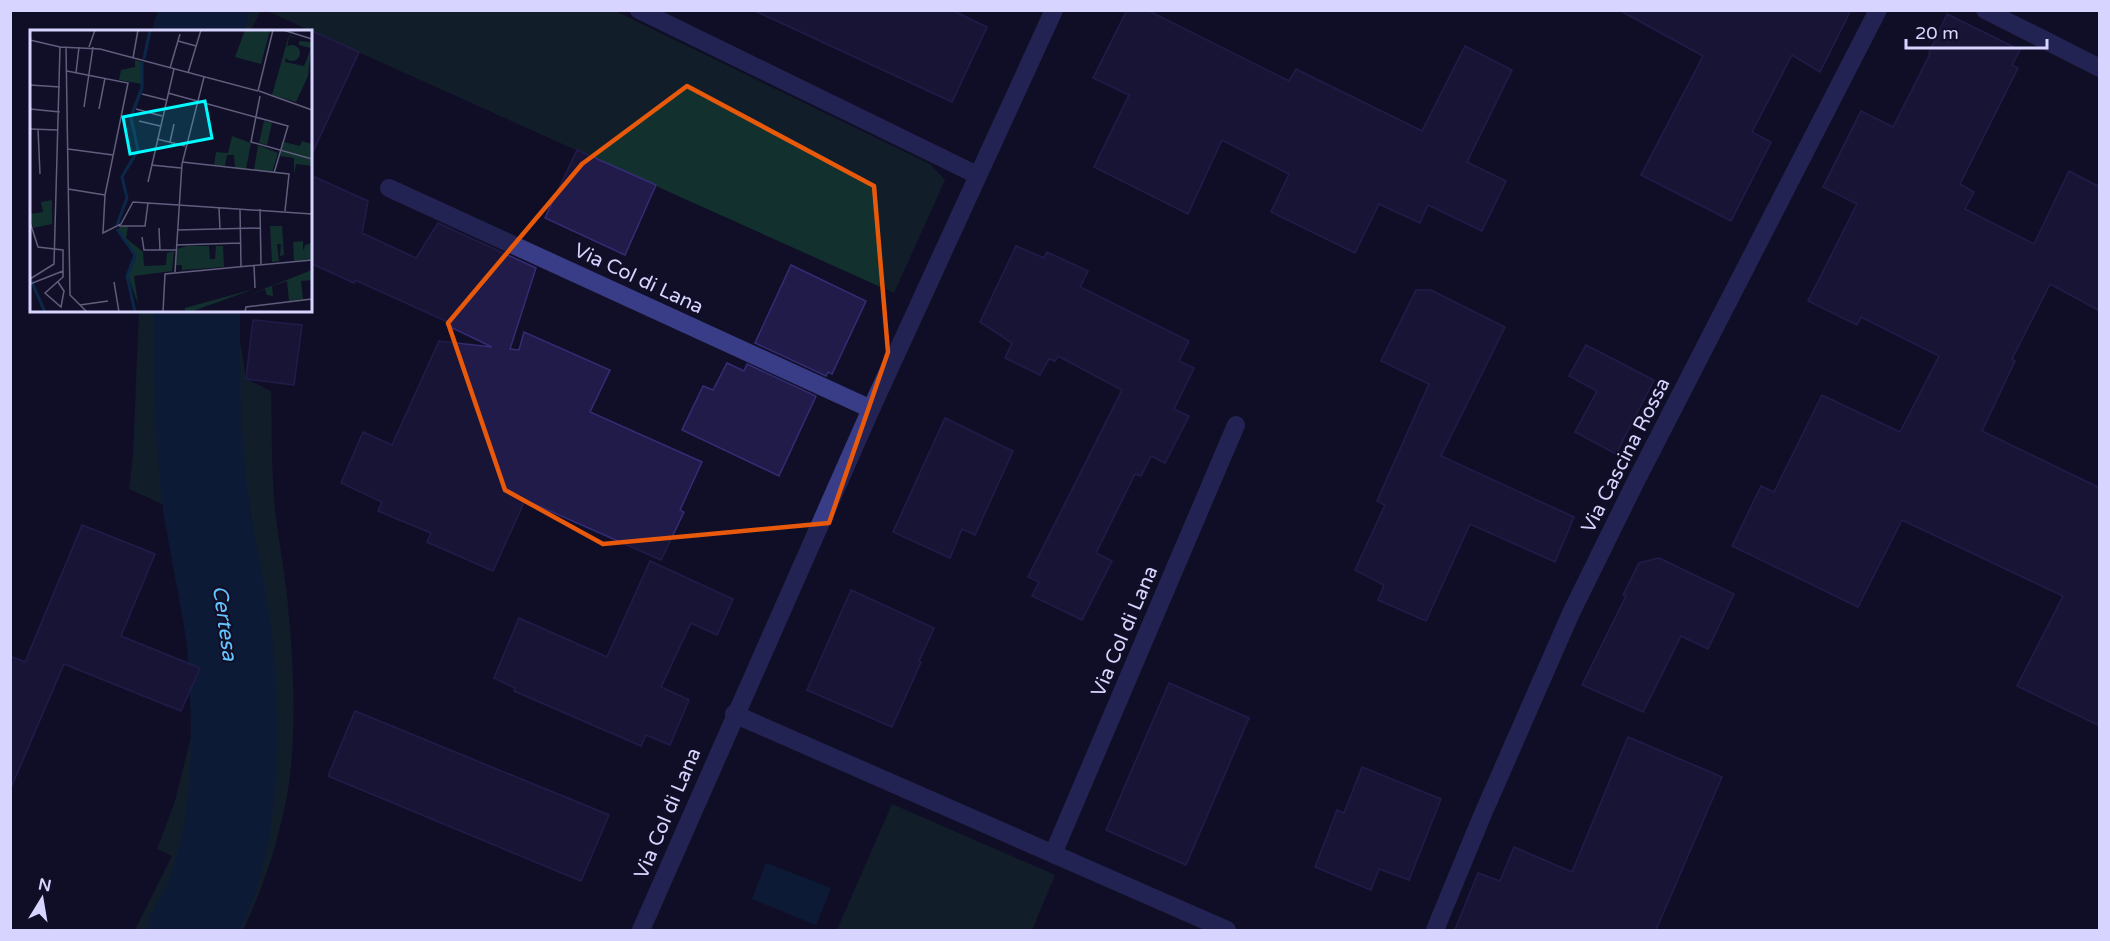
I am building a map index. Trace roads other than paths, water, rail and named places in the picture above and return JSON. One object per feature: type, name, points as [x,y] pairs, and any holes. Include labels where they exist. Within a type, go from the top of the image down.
[{"type":"street","points":[[639,10],[977,175]]},
{"type":"street","name":"Via Col di Lana","points":[[641,930],[871,410],[1054,10]]},
{"type":"street","name":"Via Cascina Rossa","points":[[1435,930],[1571,613],[1635,483],[1878,10]]},
{"type":"street","points":[[1985,10],[2100,68]]},
{"type":"street","name":"Via Col di Lana","points":[[389,188],[871,410]]},
{"type":"street","name":"Via Col di Lana","points":[[1053,854],[1236,425]]},
{"type":"street","points":[[735,714],[1227,930]]},
{"type":"water","points":[[766,863],[831,888],[816,925],[752,899]]},
{"type":"waterway","name":"Certesa","points":[[197,30],[206,10]]},
{"type":"waterway","name":"Certesa","points":[[191,930],[205,904],[224,846],[234,754],[230,643],[206,505],[201,457],[197,383],[197,312]]}]
